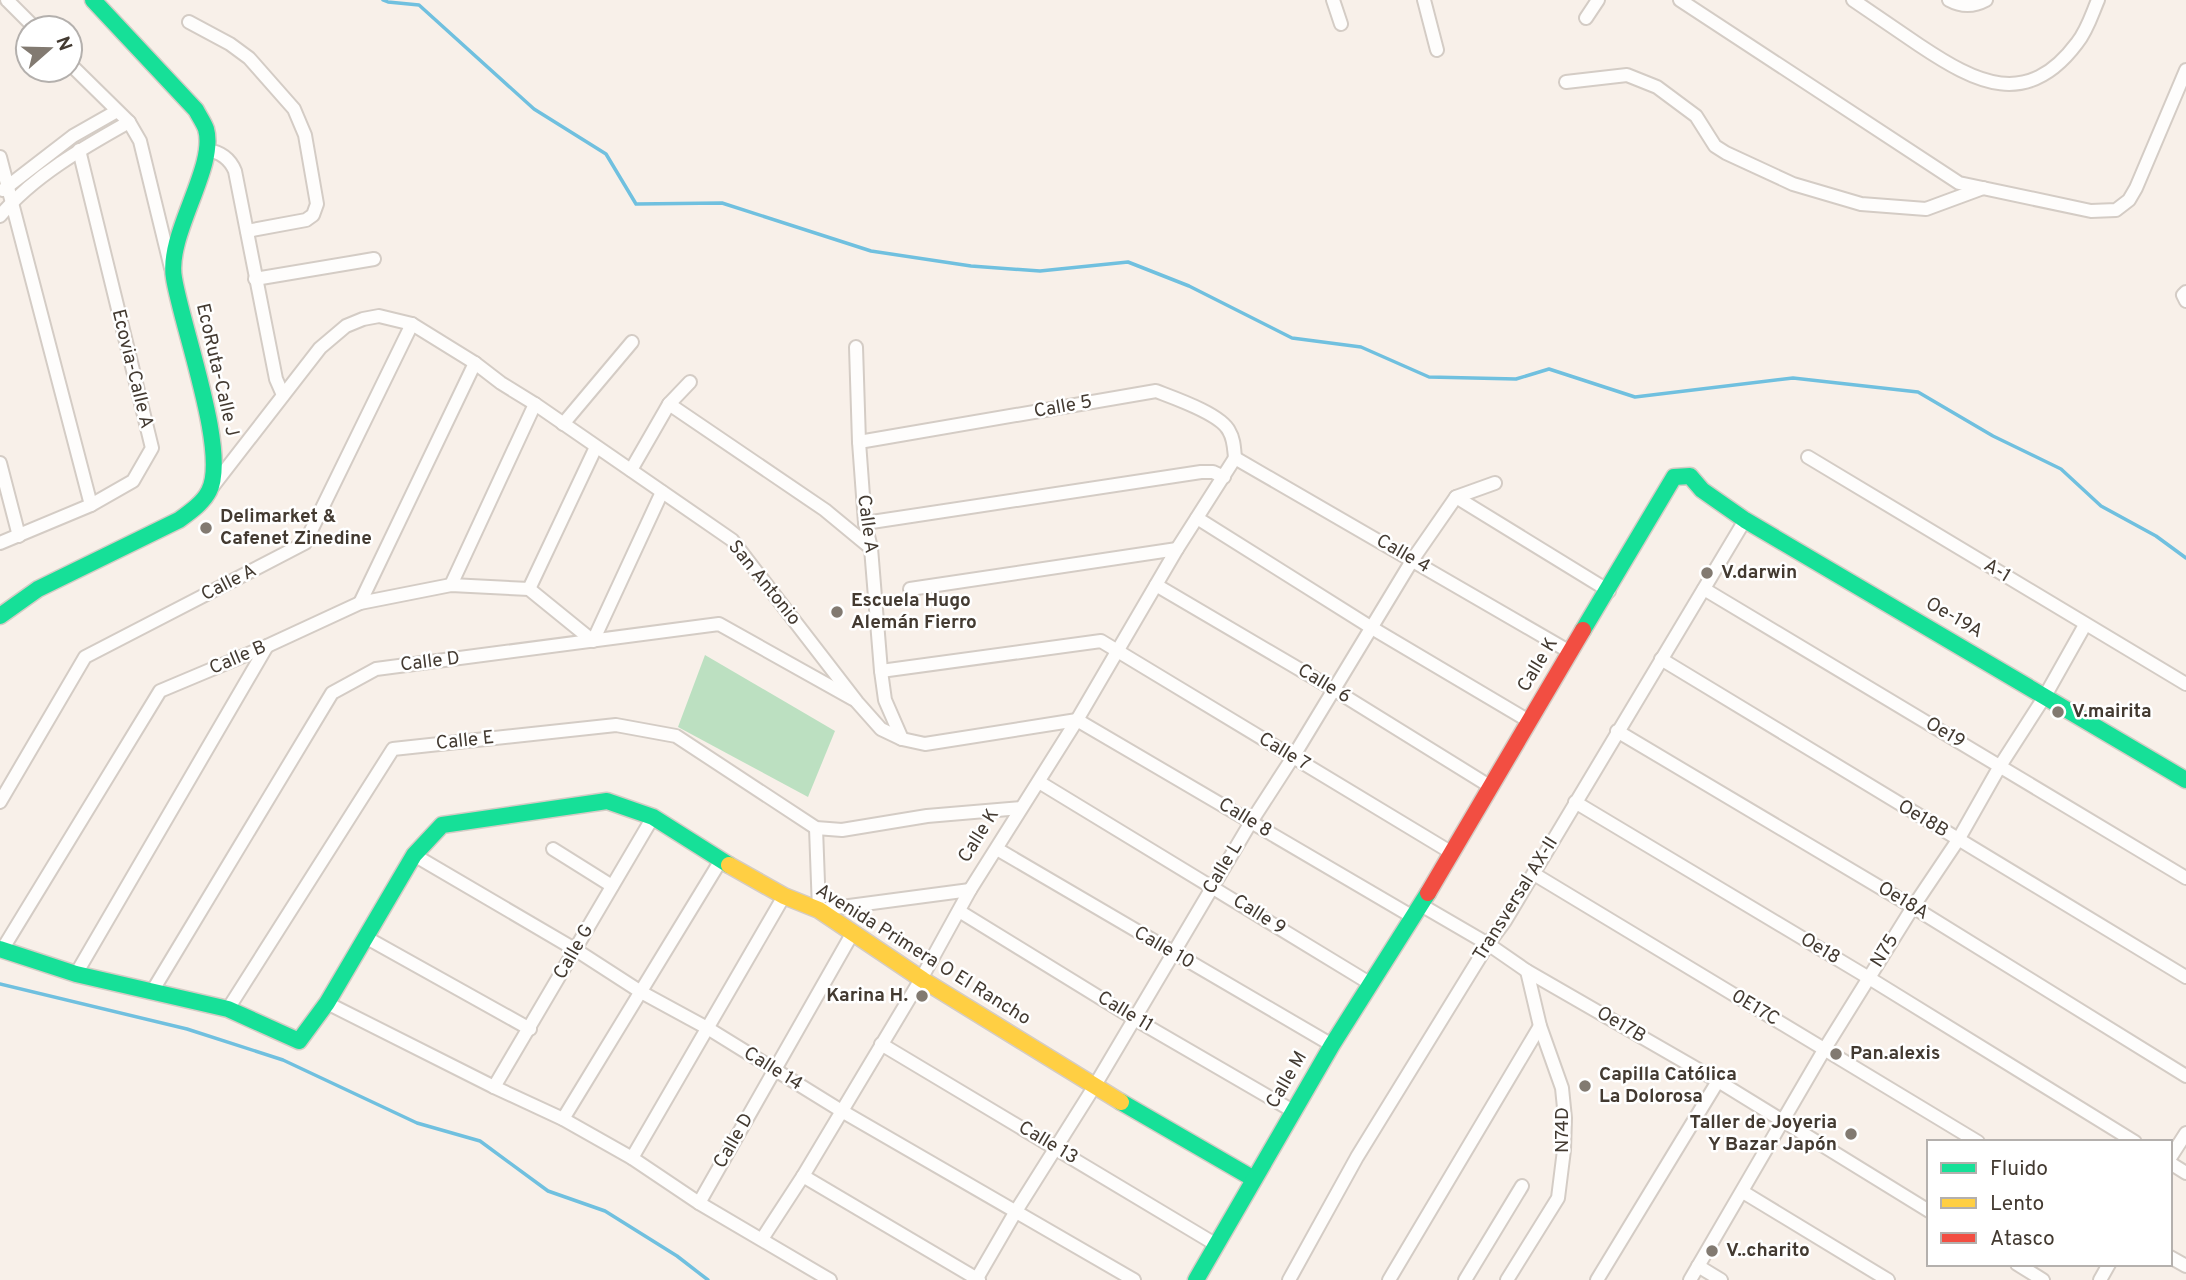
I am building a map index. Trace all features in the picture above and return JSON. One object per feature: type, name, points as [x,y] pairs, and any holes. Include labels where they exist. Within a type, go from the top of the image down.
[{"type":"street","points":[[7,0],[20,14]]},
{"type":"street","points":[[0,616],[38,589],[179,520],[197,506],[284,395],[276,379],[233,167],[223,155],[207,150],[206,129],[196,110],[93,0]]},
{"type":"street","points":[[1333,0],[1340,24]]},
{"type":"street","points":[[1423,0],[1437,50]]},
{"type":"street","points":[[1586,18],[1598,0]]},
{"type":"street","points":[[1680,0],[1959,183],[2091,211],[2116,210],[2129,200],[2186,70]]},
{"type":"street","points":[[1853,0],[1952,67],[1997,85],[2034,80],[2062,61],[2079,41],[2098,0]]},
{"type":"street","points":[[1949,0],[1967,6],[1986,0]]},
{"type":"street","points":[[189,22],[230,44],[249,58],[293,109],[305,135],[317,204],[313,215],[306,220],[247,231]]},
{"type":"street","points":[[1566,82],[1627,75],[1657,87],[1696,116],[1715,146],[1726,153],[1793,184],[1861,204],[1926,209],[1983,188]]},
{"type":"street","points":[[84,78],[129,122],[139,141],[173,275]]},
{"type":"street","points":[[3,189],[72,136],[117,111]]},
{"type":"street","points":[[0,216],[12,202],[79,150],[129,122]]},
{"type":"street","name":"Ecovia-Calle A","points":[[0,543],[91,505],[133,481],[152,448],[79,150]]},
{"type":"street","name":"EcoRuta-Calle J","points":[[207,150],[177,244],[173,275],[213,438],[215,467],[210,490]]},
{"type":"street","points":[[0,157],[3,189],[12,202],[91,505]]},
{"type":"street","points":[[256,279],[374,259]]},
{"type":"street","points":[[2186,292],[2183,295],[2186,301]]},
{"type":"street","name":"San Antonio","points":[[284,395],[320,348],[346,326],[379,316],[412,324],[475,363],[500,383],[535,404],[732,540],[857,702],[881,729],[902,739],[925,744],[1077,720]]},
{"type":"street","name":"Calle A","points":[[0,802],[85,657],[305,543],[412,324]]},
{"type":"street","points":[[563,424],[632,342]]},
{"type":"street","name":"Calle A","points":[[856,347],[865,523],[871,548],[881,671],[886,701],[902,739]]},
{"type":"street","points":[[360,603],[475,363]]},
{"type":"street","points":[[631,470],[669,404],[690,382]]},
{"type":"street","name":"Calle 5","points":[[859,442],[1156,391],[1224,423],[1234,443],[1235,458]]},
{"type":"street","points":[[451,585],[535,404]]},
{"type":"street","points":[[669,404],[825,510],[871,548]]},
{"type":"street","points":[[596,447],[530,589],[593,641],[662,492]]},
{"type":"street","name":"A-1","points":[[1808,457],[2186,684]]},
{"type":"street","name":"Calle K","points":[[762,1239],[803,1176],[840,1110],[921,979],[970,890],[1039,782],[1177,549],[1235,458]]},
{"type":"street","name":"Calle 4","points":[[1235,458],[1570,652]]},
{"type":"street","points":[[0,466],[19,536]]},
{"type":"street","points":[[865,523],[1201,472],[1213,472],[1223,477]]},
{"type":"street","name":"Calle K","points":[[1417,911],[1609,591],[1670,481],[1674,477],[1686,475],[1702,490]]},
{"type":"street","points":[[1456,497],[1496,483]]},
{"type":"street","name":"Oe-19A","points":[[1702,490],[1745,520],[2186,780]]},
{"type":"street","points":[[1456,497],[1609,591]]},
{"type":"street","name":"Calle L","points":[[977,1279],[1251,822],[1413,559],[1456,497]]},
{"type":"street","points":[[1197,518],[1372,628],[1529,722]]},
{"type":"street","name":"Transversal AX-II","points":[[1289,1280],[1357,1157],[1534,874],[1745,520]]},
{"type":"street","points":[[910,589],[1177,549]]},
{"type":"street","name":"Calle 6","points":[[1156,584],[1491,787]]},
{"type":"street","name":"Calle B","points":[[1,949],[160,691],[360,603],[451,585],[530,589]]},
{"type":"street","name":"Oe19","points":[[1704,589],[2186,878]]},
{"type":"street","name":"Calle D","points":[[153,990],[332,693],[376,669],[719,624],[857,702]]},
{"type":"street","name":"N75","points":[[1690,1280],[1824,1050],[1958,840],[2085,625]]},
{"type":"street","name":"Calle 7","points":[[881,671],[1101,641],[1452,853]]},
{"type":"street","points":[[76,974],[267,646]]},
{"type":"street","name":"Oe18B","points":[[1661,659],[2186,977]]},
{"type":"street","points":[[867,713],[886,701]]},
{"type":"street","name":"Calle 8","points":[[1077,720],[1251,822],[1417,911]]},
{"type":"street","name":"Calle E","points":[[228,1009],[393,749],[616,725],[676,736],[816,828]]},
{"type":"street","name":"Oe18A","points":[[1618,731],[1913,907],[2186,1076]]},
{"type":"street","name":"Calle 9","points":[[1039,782],[1371,984]]},
{"type":"street","name":"Avenida Primera O El Rancho","points":[[228,1009],[299,1041],[327,1003],[414,855],[442,825],[607,801],[653,817],[784,896],[819,910],[921,979],[1094,1087],[1254,1179]]},
{"type":"street","name":"Oe18","points":[[1575,802],[1869,978],[2132,1140]]},
{"type":"street","points":[[970,890],[819,910],[816,828],[842,830],[927,816],[1021,808]]},
{"type":"street","name":"Calle G","points":[[494,1087],[653,817]]},
{"type":"street","points":[[553,849],[612,886]]},
{"type":"street","name":"Calle 10","points":[[997,849],[1332,1045]]},
{"type":"street","name":"Calle 14","points":[[414,855],[576,950],[640,992],[709,1029],[840,1110],[1134,1280]]},
{"type":"street","points":[[563,1119],[721,860]]},
{"type":"street","name":"0E17C","points":[[1534,874],[1975,1140]]},
{"type":"street","points":[[632,1158],[784,896]]},
{"type":"street","name":"Calle 11","points":[[959,911],[1293,1111]]},
{"type":"street","name":"Oe17B","points":[[1417,911],[1488,944],[1527,971],[1718,1081],[1927,1210]]},
{"type":"street","name":"Calle M","points":[[1196,1280],[1332,1045],[1417,911]]},
{"type":"street","name":"Calle D","points":[[699,1203],[852,934]]},
{"type":"street","points":[[367,938],[530,1029]]},
{"type":"street","points":[[1,949],[76,974],[228,1009]]},
{"type":"street","name":"N74D","points":[[1507,1280],[1558,1198],[1562,1174],[1565,1118],[1562,1088],[1540,1026],[1527,971]]},
{"type":"street","points":[[327,1003],[563,1119],[632,1158],[699,1203],[830,1280]]},
{"type":"street","points":[[1389,1280],[1540,1026]]},
{"type":"street","name":"Calle 13","points":[[881,1044],[1215,1244]]},
{"type":"street","points":[[1597,1280],[1718,1081]]},
{"type":"street","points":[[2172,1155],[2186,1133]]},
{"type":"street","points":[[803,1176],[977,1279]]},
{"type":"street","points":[[1465,1280],[1521,1186]]},
{"type":"street","points":[[1743,1192],[1888,1280]]},
{"type":"street","points":[[1699,1266],[1721,1280]]},
{"type":"street","points":[[2020,1266],[2043,1280]]},
{"type":"green space","points":[[705,655],[835,731],[808,797],[678,727]]},
{"type":"waterway","points":[[383,0],[419,5],[534,109],[606,154],[636,204],[722,203],[871,251],[971,266],[1040,271],[1128,262],[1189,286],[1292,338],[1361,347],[1429,377],[1516,379],[1549,369],[1635,397],[1793,378],[1918,392],[1993,436],[2061,469],[2101,506],[2156,536],[2186,558]]},
{"type":"waterway","points":[[0,984],[187,1029],[283,1060],[417,1123],[480,1141],[548,1191],[605,1211],[677,1256],[708,1280]]},
{"type":"traffic: fast","points":[[0,616],[38,589],[179,520],[196,507],[209,491],[214,473],[209,419],[174,278],[177,242],[205,162],[206,129],[196,110],[93,0]]},
{"type":"traffic: fast","points":[[1583,630],[1674,477],[1690,476],[1702,490],[1745,520],[2186,780]]},
{"type":"traffic: fast","points":[[0,949],[76,974],[228,1009],[299,1041],[327,1003],[414,855],[442,825],[607,801],[653,817],[729,865]]},
{"type":"traffic: fast","points":[[1196,1280],[1332,1045],[1428,893]]},
{"type":"traffic: fast","points":[[1121,1102],[1254,1179]]},
{"type":"traffic: slow","points":[[729,865],[784,896],[819,910],[923,980],[1121,1102]]},
{"type":"traffic: jam","points":[[1428,893],[1583,630]]},
{"type":"place","name":"Delimarket & Cafenet Zinedine","points":[[206,528]]},
{"type":"place","name":"V.darwin","points":[[1707,573]]},
{"type":"place","name":"Escuela Hugo Alemán Fierro","points":[[837,612]]},
{"type":"place","name":"V.mairita","points":[[2058,712]]},
{"type":"place","name":"Karina H.","points":[[922,996]]},
{"type":"place","name":"Pan.alexis","points":[[1836,1054]]},
{"type":"place","name":"Capilla Católica La Dolorosa","points":[[1585,1086]]},
{"type":"place","name":"Taller de Joyeria Y Bazar Japón","points":[[1851,1134]]},
{"type":"place","name":"V..charito","points":[[1712,1251]]}]
